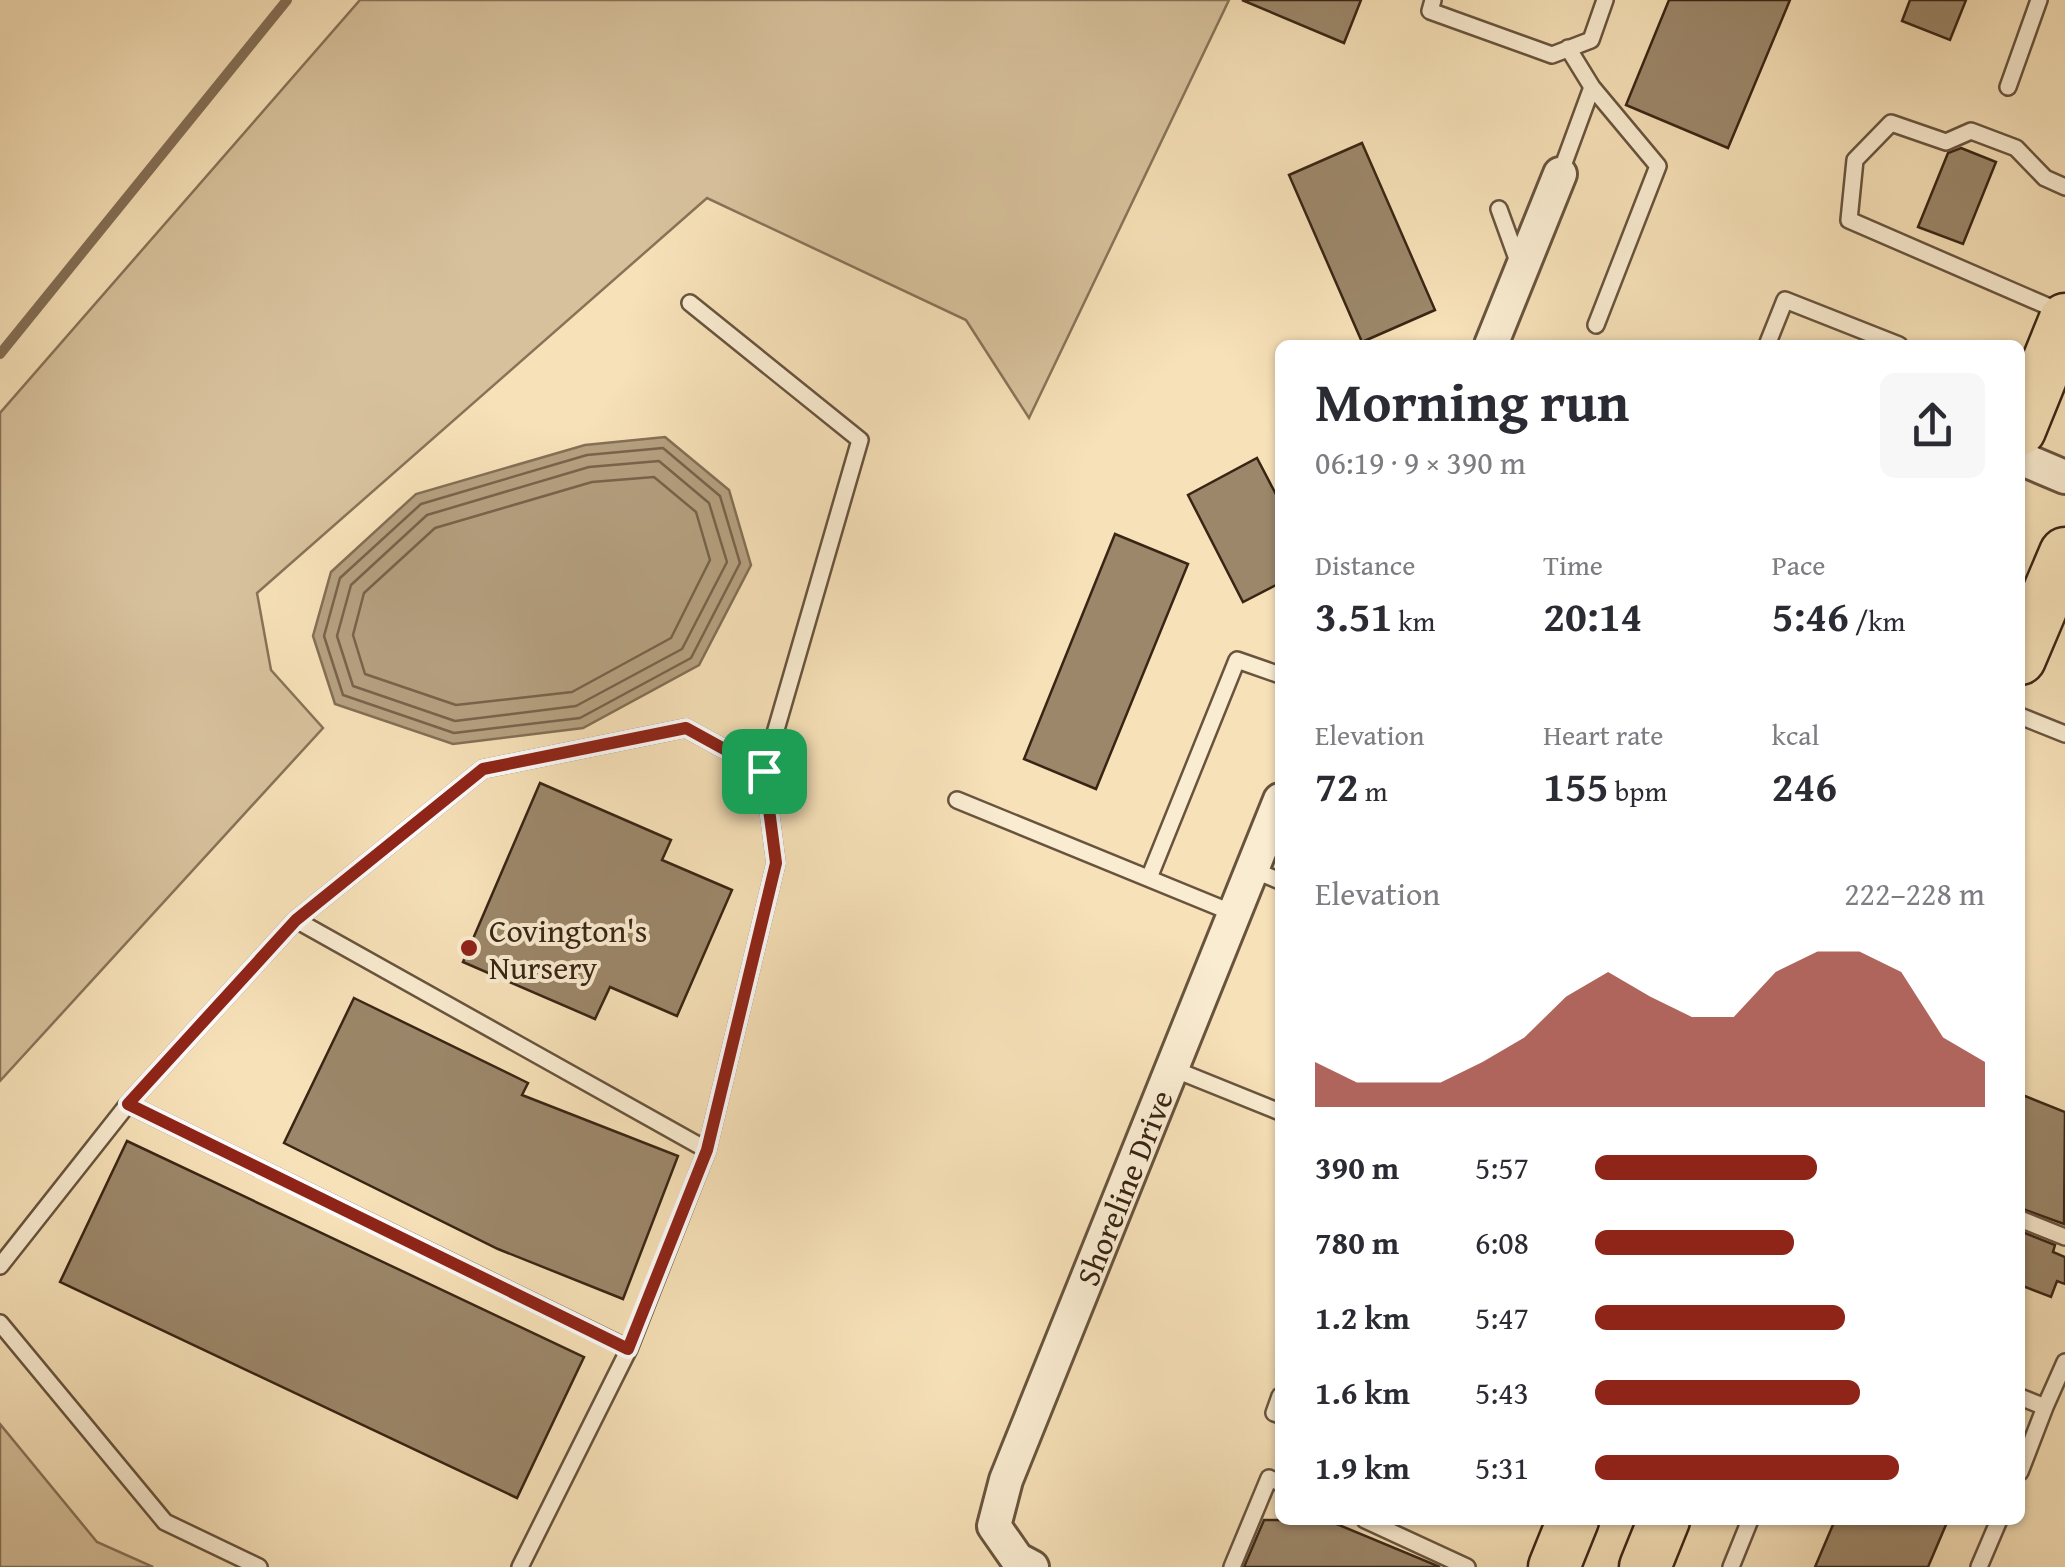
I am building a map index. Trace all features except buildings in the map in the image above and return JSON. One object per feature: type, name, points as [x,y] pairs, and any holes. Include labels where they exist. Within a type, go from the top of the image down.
[{"type":"main road","points":[[2025,405],[2065,316]]},
{"type":"main road","points":[[2025,647],[2065,553]]},
{"type":"main road","points":[[1644,1567],[1662,1525]]},
{"type":"street","points":[[1493,340],[1560,174]]},
{"type":"street","points":[[2025,460],[2065,477]]},
{"type":"street","name":"Shoreline Drive","points":[[1032,1567],[1018,1559],[994,1526],[1006,1480],[1233,913],[1265,875],[1275,825]]},
{"type":"lane","points":[[1433,0],[1430,10],[1552,55],[1590,40],[1605,0]]},
{"type":"lane","points":[[2008,88],[2039,0]]},
{"type":"lane","points":[[1568,48],[1592,86],[1658,166],[1596,325]]},
{"type":"lane","points":[[1560,174],[1592,86]]},
{"type":"lane","points":[[2065,187],[2044,178],[2016,148],[1971,131],[1946,142],[1890,123],[1855,160],[1850,220],[2065,316]]},
{"type":"lane","points":[[1498,209],[1521,271]]},
{"type":"lane","points":[[1770,340],[1785,300],[1886,340]]},
{"type":"lane","points":[[520,1567],[628,1349],[707,1150],[776,863],[764,771],[860,440],[690,303]]},
{"type":"lane","points":[[1149,878],[1238,660],[1275,673]]},
{"type":"lane","points":[[2025,718],[2065,734]]},
{"type":"lane","points":[[0,1266],[128,1104],[296,920],[483,769],[686,728],[764,771]]},
{"type":"lane","points":[[957,800],[1233,913]]},
{"type":"lane","points":[[296,920],[707,1150]]},
{"type":"lane","points":[[1171,1068],[1275,1110]]},
{"type":"lane","points":[[128,1104],[628,1349]]},
{"type":"lane","points":[[2025,1221],[2065,1237]]},
{"type":"lane","points":[[0,1323],[165,1522],[259,1567]]},
{"type":"lane","points":[[2025,1460],[2065,1362]]},
{"type":"lane","points":[[2025,1399],[2046,1408]]},
{"type":"lane","points":[[1232,1567],[1269,1478],[1275,1481]]},
{"type":"lane","points":[[1377,1525],[1467,1567]]},
{"type":"lane","points":[[1731,1567],[1748,1525]]},
{"type":"lane","points":[[1979,1567],[1997,1525]]},
{"type":"shaded area","points":[[360,0],[1229,0],[1029,418],[966,320],[707,198],[257,593],[271,670],[323,728],[0,1081],[0,413]]},
{"type":"shaded area","points":[[0,1424],[97,1542],[153,1567],[0,1567]]},
{"type":"water","points":[[665,437],[729,490],[751,565],[699,665],[583,728],[453,744],[335,704],[313,636],[331,572],[416,494],[585,445]]},
{"type":"waterway","points":[[0,354],[287,0]]},
{"type":"place","name":"Covington's Nursery","points":[[469,948]]},
{"type":"route","points":[[686,728],[764,771],[776,863],[707,1150],[628,1349],[128,1104],[296,920],[483,769],[686,728]]}]
